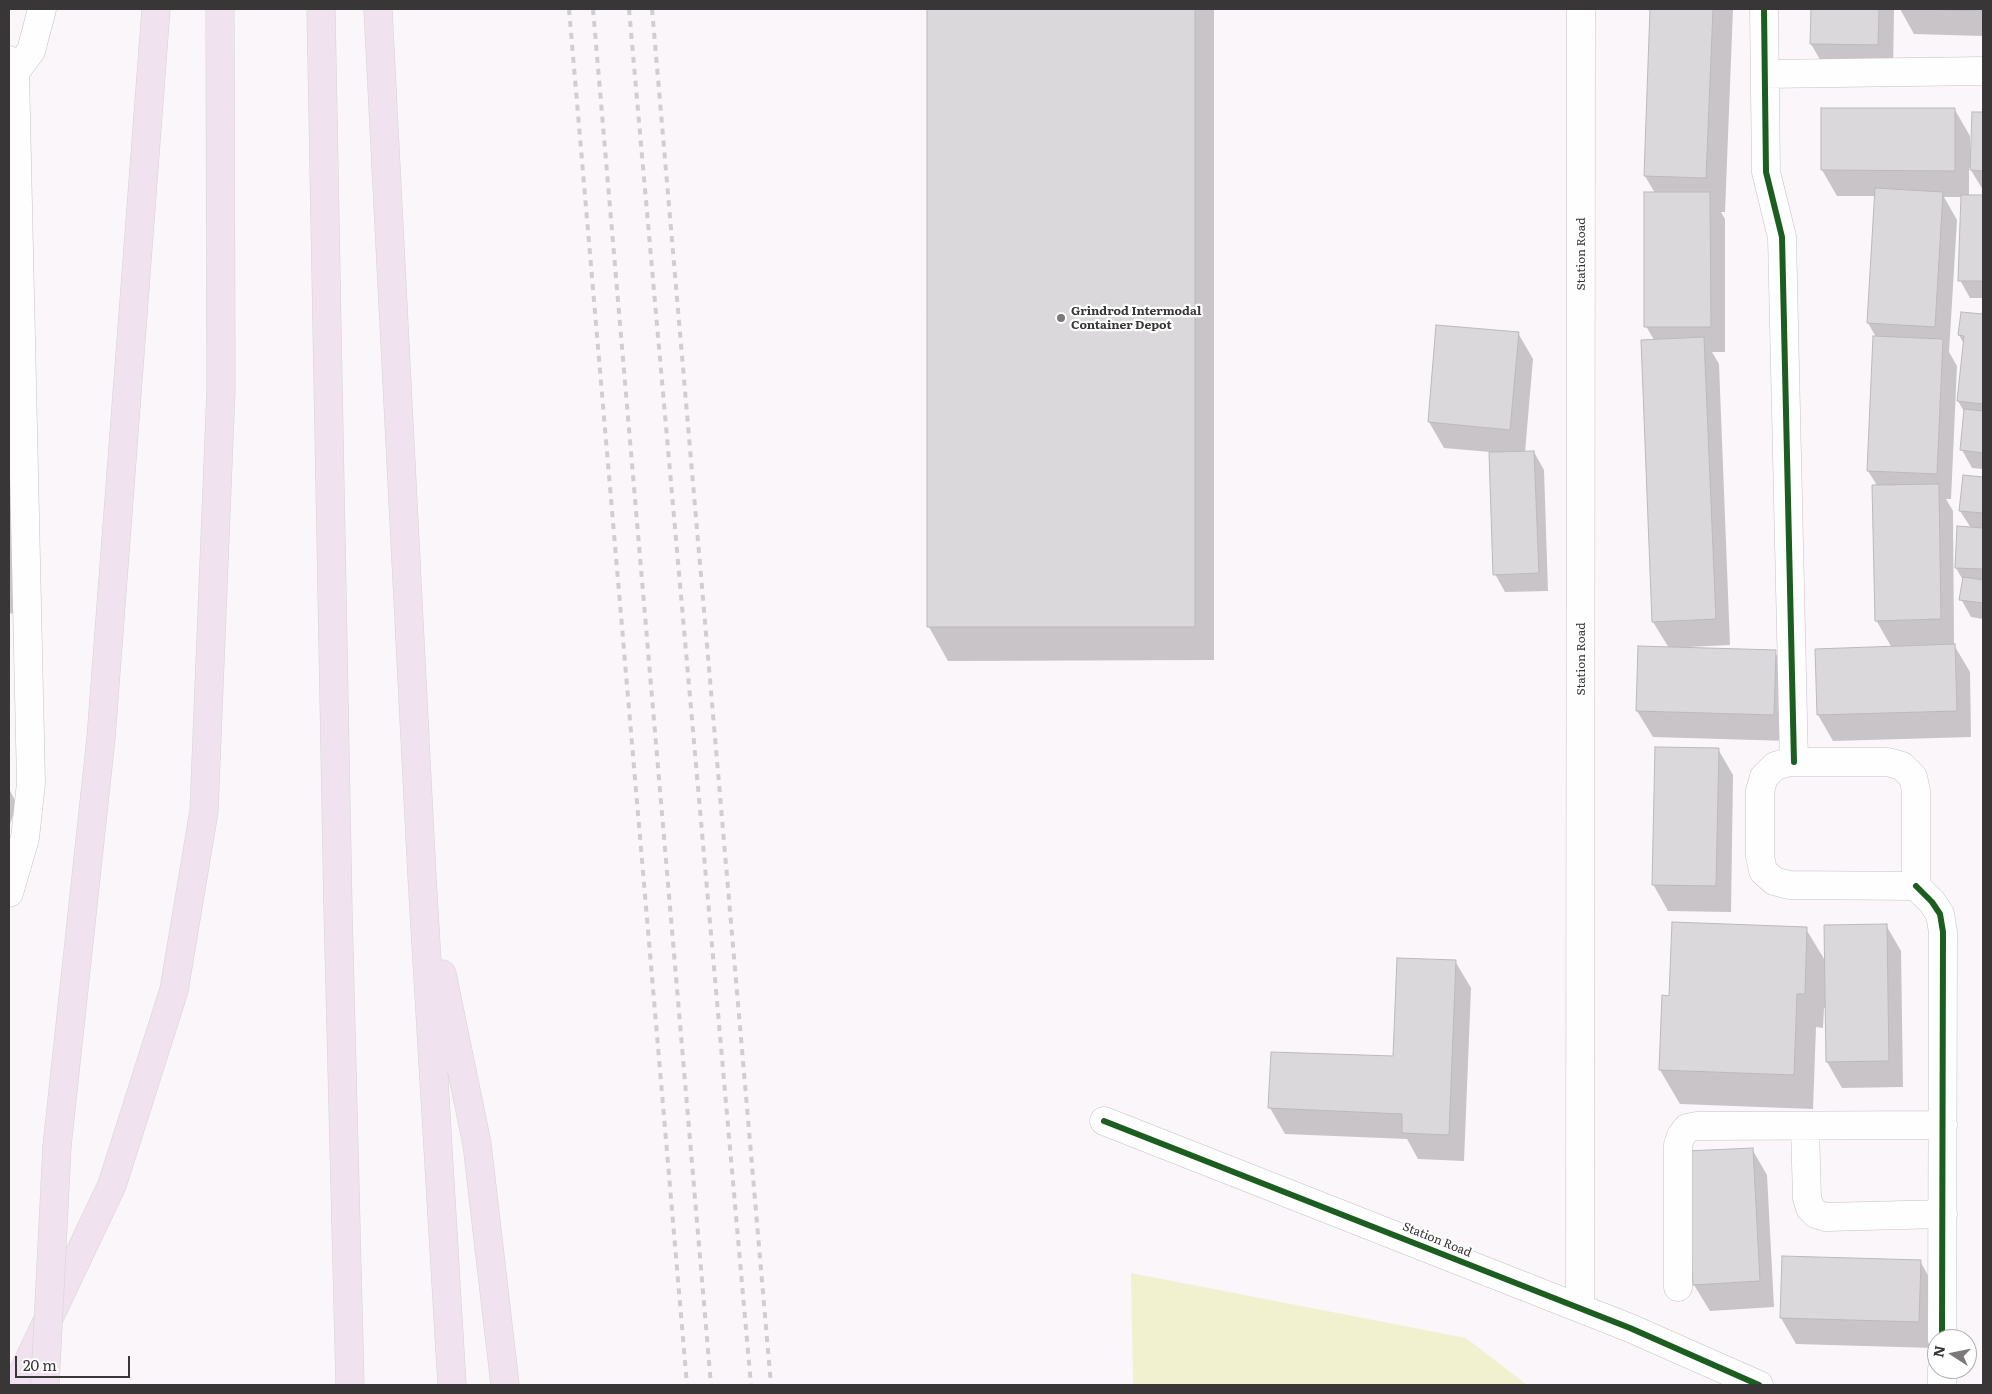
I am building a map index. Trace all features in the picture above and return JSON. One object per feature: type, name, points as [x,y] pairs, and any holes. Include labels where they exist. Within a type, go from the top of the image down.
[{"type":"highway","points":[[45,1385],[57,1146],[102,738],[156,9]]},
{"type":"highway","points":[[16,1385],[112,1185],[174,990],[204,811],[222,389],[220,9]]},
{"type":"highway","points":[[321,9],[338,900],[350,1385]]},
{"type":"highway","points":[[378,9],[422,877],[452,1385]]},
{"type":"highway","points":[[422,877],[477,1144],[505,1385]]},
{"type":"street","points":[[9,893],[25,838],[31,782],[11,68],[30,51],[42,9]]},
{"type":"street","name":"Station Road","points":[[1580,1308],[1581,9]]},
{"type":"street","points":[[1764,9],[1766,172],[1782,237],[1794,762]]},
{"type":"street","points":[[1765,74],[1983,70]]},
{"type":"street","points":[[1916,886],[1916,791],[1913,777],[1902,766],[1888,762],[1794,762],[1775,766],[1764,777],[1760,791],[1760,856],[1763,871],[1774,881],[1789,885],[1916,886],[1932,902],[1940,914],[1943,932],[1942,1329]]},
{"type":"street","name":"Station Road","points":[[1104,1121],[1630,1328],[1759,1385]]},
{"type":"street","points":[[1678,1287],[1678,1145],[1681,1136],[1687,1128],[1697,1126],[1943,1125]]},
{"type":"street","points":[[1806,1127],[1807,1198],[1810,1208],[1816,1214],[1826,1217],[1943,1214]]},
{"type":"green space","points":[[1131,1273],[1466,1338],[1527,1385],[1133,1385]]},
{"type":"building","name":"Grindrod Intermodal Container Depot","points":[[927,9],[1195,9],[1195,627],[927,627]]},
{"type":"building","points":[[1650,9],[1713,9],[1706,178],[1644,176]]},
{"type":"building","points":[[1811,9],[1879,9],[1878,45],[1810,44]]},
{"type":"building","points":[[1916,9],[1983,9],[1983,11]]},
{"type":"building","points":[[1821,108],[1955,108],[1955,171],[1821,170]]},
{"type":"building","points":[[1972,112],[1983,112],[1983,171],[1970,170]]},
{"type":"building","points":[[1875,188],[1943,192],[1935,327],[1867,323]]},
{"type":"building","points":[[1644,192],[1710,192],[1711,327],[1644,327]]},
{"type":"building","points":[[1961,195],[1983,195],[1983,281],[1958,281]]},
{"type":"building","points":[[1961,312],[1983,314],[1983,404],[1957,401],[1964,336],[1958,335]]},
{"type":"building","points":[[1436,325],[1519,332],[1510,430],[1428,422]]},
{"type":"building","points":[[1873,336],[1943,339],[1937,474],[1867,471]]},
{"type":"building","points":[[1704,337],[1716,619],[1652,622],[1641,340]]},
{"type":"building","points":[[1964,409],[1983,411],[1983,453],[1960,450]]},
{"type":"building","points":[[1534,451],[1539,573],[1493,575],[1489,452]]},
{"type":"building","points":[[1963,475],[1983,477],[1983,513],[1959,511]]},
{"type":"building","points":[[1939,484],[1941,619],[1875,621],[1872,485]]},
{"type":"building","points":[[1957,526],[1983,528],[1983,569],[1955,568]]},
{"type":"building","points":[[1963,577],[1983,580],[1983,603],[1959,600]]},
{"type":"building","points":[[1955,644],[1957,711],[1817,715],[1815,649]]},
{"type":"building","points":[[1638,646],[1776,650],[1774,715],[1636,711]]},
{"type":"building","points":[[1655,747],[1719,748],[1716,886],[1652,885]]},
{"type":"building","points":[[1672,922],[1807,927],[1805,994],[1797,994],[1794,1075],[1659,1070],[1662,995],[1669,996]]},
{"type":"building","points":[[1887,924],[1889,1061],[1826,1062],[1824,925]]},
{"type":"building","points":[[1397,958],[1456,960],[1449,1135],[1402,1133],[1402,1114],[1268,1108],[1271,1052],[1393,1056]]},
{"type":"building","points":[[1753,1148],[1760,1281],[1693,1285],[1686,1151]]},
{"type":"building","points":[[1782,1256],[1921,1260],[1919,1322],[1780,1318]]},
{"type":"railway","points":[[569,9],[687,1385]]},
{"type":"railway","points":[[593,9],[711,1385]]},
{"type":"railway","points":[[629,9],[751,1385]]},
{"type":"railway","points":[[652,9],[771,1385]]},
{"type":"cycle path","points":[[1764,9],[1766,172],[1782,237],[1794,762]]},
{"type":"cycle path","points":[[1916,886],[1932,902],[1940,914],[1943,932],[1942,1329]]},
{"type":"cycle path","points":[[1104,1121],[1630,1328],[1759,1385]]},
{"type":"place","name":"Grindrod Intermodal Container Depot","points":[[1061,318]]}]
